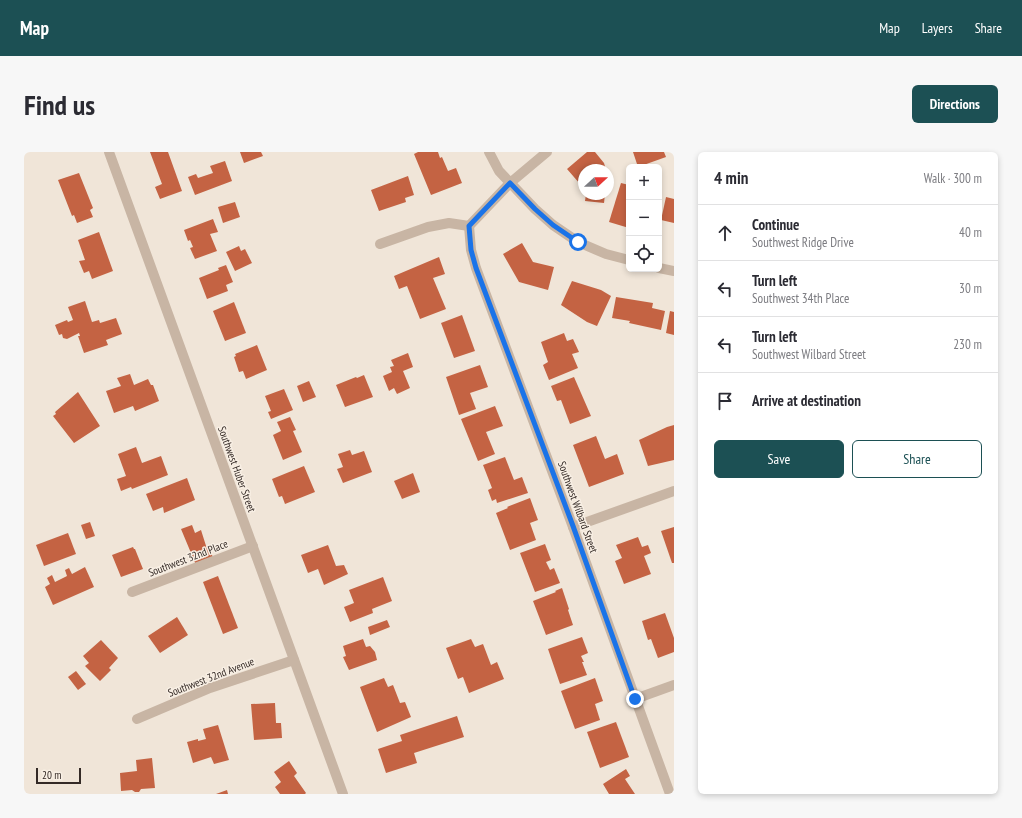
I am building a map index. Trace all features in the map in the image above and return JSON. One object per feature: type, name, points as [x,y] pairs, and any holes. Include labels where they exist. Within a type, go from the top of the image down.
[{"type":"street","name":"Southwest Huber Street","points":[[109,152],[343,794]]},
{"type":"street","points":[[489,152],[500,171],[510,183],[553,225],[578,242],[606,254],[626,259]]},
{"type":"street","points":[[380,244],[428,227],[449,223],[469,226],[510,183],[547,152]]},
{"type":"street","name":"Southwest Wilbard Street","points":[[469,226],[471,250],[476,268],[573,526],[670,794]]},
{"type":"street","points":[[662,269],[674,271]]},
{"type":"street","points":[[573,526],[674,491]]},
{"type":"street","name":"Southwest 32nd Place","points":[[132,592],[253,546]]},
{"type":"street","name":"Southwest 32nd Avenue","points":[[137,719],[210,688],[294,660]]},
{"type":"street","points":[[635,699],[674,685]]},
{"type":"building","points":[[150,152],[168,152],[182,191],[160,199],[155,187],[162,184]]},
{"type":"building","points":[[240,152],[261,152],[263,156],[244,163]]},
{"type":"building","points":[[418,152],[438,152],[440,158],[442,157],[448,171],[456,168],[462,183],[431,195],[414,154]]},
{"type":"building","points":[[587,152],[595,152],[604,164],[578,164],[578,182],[567,169]]},
{"type":"building","points":[[633,152],[664,152],[666,157],[646,164],[637,164]]},
{"type":"building","points":[[225,161],[232,181],[195,195],[188,177],[196,174],[198,178],[213,173],[210,166]]},
{"type":"building","points":[[79,173],[93,208],[90,210],[93,217],[77,223],[74,215],[72,216],[58,180]]},
{"type":"building","points":[[408,176],[414,195],[405,198],[406,202],[379,211],[371,190]]},
{"type":"building","points":[[621,183],[626,184],[626,227],[609,222]]},
{"type":"building","points":[[666,197],[674,199],[674,223],[662,220]]},
{"type":"building","points":[[585,200],[604,200],[604,203]]},
{"type":"building","points":[[235,202],[240,217],[223,223],[218,207]]},
{"type":"building","points":[[213,219],[218,232],[210,234],[217,251],[195,259],[190,248],[193,247],[190,240],[188,241],[184,230]]},
{"type":"building","points":[[99,232],[113,271],[92,279],[89,271],[84,273],[79,261],[85,260],[78,240]]},
{"type":"building","points":[[522,243],[533,262],[554,267],[548,290],[519,282],[503,254]]},
{"type":"building","points":[[239,246],[241,251],[245,249],[252,263],[235,271],[226,252]]},
{"type":"building","points":[[439,257],[445,274],[433,278],[446,309],[420,319],[407,286],[399,289],[394,276]]},
{"type":"building","points":[[226,265],[233,282],[226,285],[228,291],[207,299],[199,278],[219,270],[218,268]]},
{"type":"building","points":[[572,281],[601,290],[611,296],[597,326],[587,322],[561,305]]},
{"type":"building","points":[[616,297],[653,303],[652,308],[665,311],[661,330],[629,323],[630,321],[612,318]]},
{"type":"building","points":[[85,301],[92,322],[99,320],[100,323],[116,318],[122,334],[106,340],[108,345],[84,353],[78,336],[80,336],[79,333],[67,339],[63,338],[62,334],[59,335],[55,325],[67,320],[68,322],[73,320],[68,307]]},
{"type":"building","points":[[234,302],[246,333],[225,341],[213,311]]},
{"type":"building","points":[[670,311],[674,312],[674,335],[666,333]]},
{"type":"building","points":[[462,315],[475,351],[454,358],[441,323]]},
{"type":"building","points":[[564,333],[567,341],[573,339],[579,352],[572,354],[578,368],[549,380],[543,365],[548,362],[541,342]]},
{"type":"building","points":[[257,345],[267,370],[246,379],[243,371],[239,372],[234,357],[236,356],[235,354]]},
{"type":"building","points":[[408,353],[413,367],[403,371],[410,388],[397,394],[394,388],[389,391],[383,376],[392,372],[390,367],[394,366],[391,360]]},
{"type":"building","points":[[480,365],[488,387],[470,393],[476,409],[459,415],[446,377]]},
{"type":"building","points":[[130,374],[134,385],[148,379],[151,385],[153,385],[159,401],[135,411],[133,406],[114,413],[106,391],[121,386],[117,378]]},
{"type":"building","points":[[364,375],[373,397],[345,407],[336,385]]},
{"type":"building","points":[[574,377],[591,416],[570,424],[561,400],[557,401],[551,386]]},
{"type":"building","points":[[309,381],[316,397],[303,402],[297,386]]},
{"type":"building","points":[[284,389],[293,410],[271,419],[268,412],[271,411],[265,396]]},
{"type":"building","points":[[78,392],[100,426],[74,443],[53,416],[56,414],[55,412]]},
{"type":"building","points":[[495,406],[503,426],[486,432],[495,454],[478,461],[461,419]]},
{"type":"building","points":[[290,417],[296,430],[293,431],[302,452],[283,460],[273,435],[281,431],[277,422]]},
{"type":"building","points":[[674,425],[674,460],[648,466],[639,440]]},
{"type":"building","points":[[596,436],[605,459],[617,454],[624,474],[589,487],[573,445]]},
{"type":"building","points":[[136,447],[142,463],[161,456],[168,475],[132,489],[131,487],[121,491],[117,479],[126,476],[118,454]]},
{"type":"building","points":[[350,450],[352,455],[364,451],[372,472],[343,483],[337,469],[343,467],[338,454]]},
{"type":"building","points":[[505,457],[514,480],[522,477],[528,493],[497,503],[496,499],[492,501],[488,490],[492,488],[483,465]]},
{"type":"building","points":[[304,466],[315,492],[285,504],[282,496],[279,497],[272,479]]},
{"type":"building","points":[[413,473],[420,492],[402,499],[394,481]]},
{"type":"building","points":[[187,478],[195,500],[164,513],[163,507],[153,511],[146,494]]},
{"type":"building","points":[[530,498],[538,520],[530,523],[536,540],[510,550],[496,513]]},
{"type":"building","points":[[90,522],[95,536],[86,539],[81,525]]},
{"type":"building","points":[[192,525],[195,533],[201,530],[207,549],[210,548],[213,558],[196,565],[181,529]]},
{"type":"building","points":[[674,527],[674,563],[672,563],[661,531]]},
{"type":"building","points":[[68,533],[76,554],[44,566],[36,545]]},
{"type":"building","points":[[638,537],[642,547],[648,545],[651,553],[644,556],[651,574],[624,584],[615,561],[622,558],[616,545]]},
{"type":"building","points":[[545,544],[551,560],[546,562],[550,570],[554,568],[560,583],[535,592],[520,553]]},
{"type":"building","points":[[328,545],[336,566],[344,565],[348,574],[324,585],[318,569],[308,573],[301,555]]},
{"type":"building","points":[[133,547],[143,569],[121,577],[112,555]]},
{"type":"building","points":[[85,567],[94,587],[53,605],[45,587],[50,584],[47,578],[52,575],[55,582],[67,576],[65,570],[69,568],[72,574]]},
{"type":"building","points":[[218,576],[238,628],[223,634],[203,582]]},
{"type":"building","points":[[383,577],[392,601],[372,609],[373,613],[350,622],[344,607],[354,603],[349,590]]},
{"type":"building","points":[[562,588],[573,625],[546,635],[533,601]]},
{"type":"building","points":[[665,613],[674,638],[674,652],[658,658],[651,639],[648,640],[642,621]]},
{"type":"building","points":[[177,617],[188,635],[160,653],[148,636]]},
{"type":"building","points":[[387,620],[390,627],[370,635],[368,627]]},
{"type":"building","points":[[582,637],[588,653],[581,656],[587,675],[560,684],[548,649]]},
{"type":"building","points":[[363,639],[366,647],[370,646],[375,652],[377,660],[349,670],[343,657],[346,656],[343,646]]},
{"type":"building","points":[[471,639],[475,647],[483,644],[491,665],[497,662],[504,679],[469,693],[463,677],[458,679],[446,648]]},
{"type":"building","points":[[101,640],[118,658],[109,668],[111,670],[100,681],[85,666],[89,663],[83,656]]},
{"type":"building","points":[[76,671],[86,684],[78,690],[68,677]]},
{"type":"building","points":[[384,678],[388,687],[393,685],[400,703],[405,702],[411,717],[377,732],[360,687]]},
{"type":"building","points":[[595,678],[603,701],[595,704],[600,720],[575,729],[561,691]]},
{"type":"building","points":[[275,703],[276,723],[281,723],[282,738],[254,740],[251,704]]},
{"type":"building","points":[[457,716],[464,737],[414,753],[417,763],[386,773],[378,749],[402,741],[400,735]]},
{"type":"building","points":[[616,722],[629,757],[600,768],[587,732]]},
{"type":"building","points":[[218,725],[229,760],[214,764],[211,757],[193,763],[187,742],[198,739],[198,741],[206,739],[203,729]]},
{"type":"building","points":[[152,758],[155,788],[141,789],[139,792],[132,790],[121,791],[120,773],[137,771],[136,760]]},
{"type":"building","points":[[289,761],[297,773],[294,776],[306,793],[305,794],[280,794],[275,787],[281,782],[274,772]]},
{"type":"building","points":[[626,769],[630,776],[625,779],[635,794],[609,794],[603,784]]},
{"type":"building","points":[[227,790],[228,794],[216,794]]},
{"type":"route","points":[[578,242],[553,225],[510,183],[469,226],[471,250],[476,268],[573,526],[635,699]]}]
